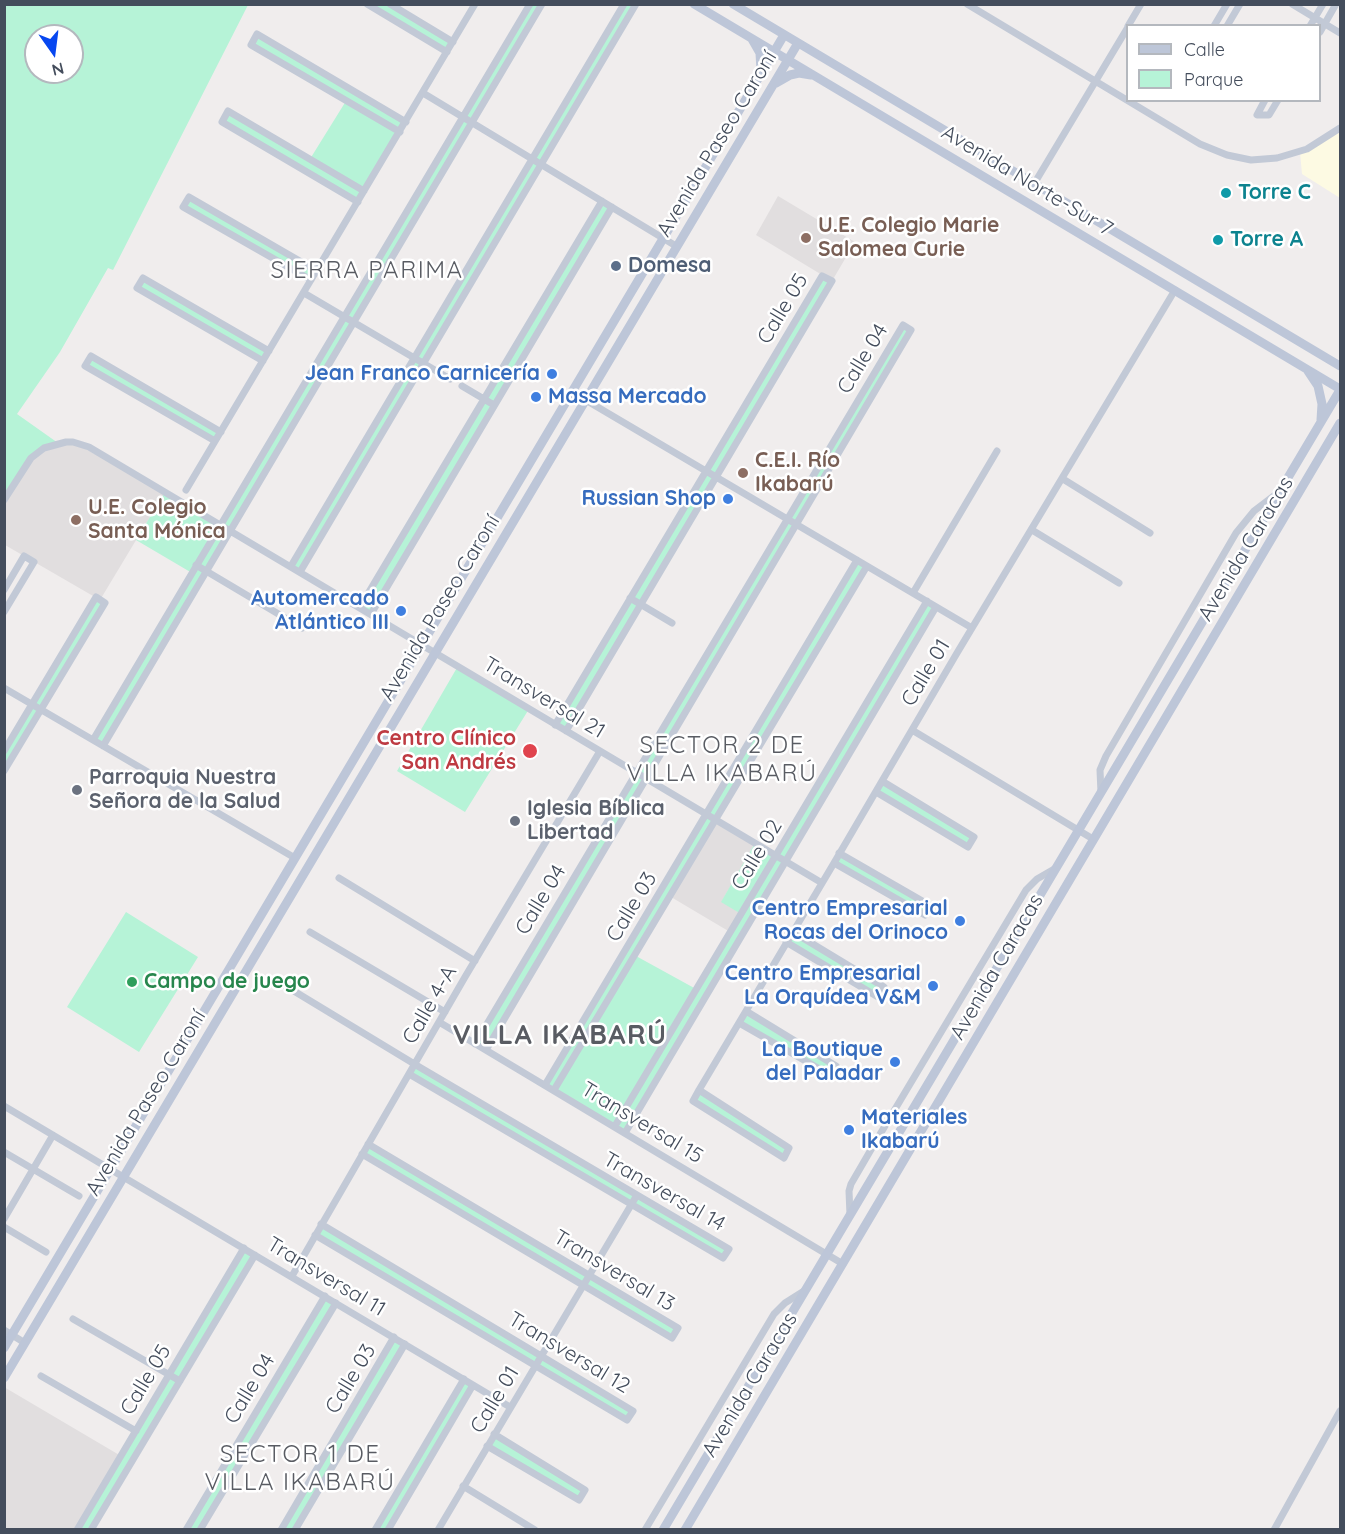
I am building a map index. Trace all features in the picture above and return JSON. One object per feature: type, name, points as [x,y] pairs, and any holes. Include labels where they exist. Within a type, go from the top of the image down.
[{"type":"street","points":[[367,4],[447,52]]},
{"type":"street","points":[[390,4],[453,42]]},
{"type":"street","points":[[186,490],[475,4]]},
{"type":"street","points":[[93,740],[530,4]]},
{"type":"street","points":[[103,746],[542,4]]},
{"type":"street","points":[[291,566],[624,4]]},
{"type":"street","points":[[300,572],[636,4]]},
{"type":"street","name":"Avenida Norte-Sur 7","points":[[694,4],[1341,389]]},
{"type":"street","name":"Avenida Norte-Sur 7","points":[[733,4],[1341,366]]},
{"type":"street","points":[[967,4],[1126,100]]},
{"type":"street","points":[[1129,24],[1141,4]]},
{"type":"street","points":[[1215,24],[1227,4]]},
{"type":"street","points":[[1228,24],[1240,4]]},
{"type":"street","points":[[1292,4],[1341,33]]},
{"type":"street","points":[[1311,24],[1323,4]]},
{"type":"street","points":[[1321,30],[1336,4]]},
{"type":"street","points":[[1035,184],[1126,29]]},
{"type":"street","points":[[400,132],[251,45],[257,34],[406,122]]},
{"type":"street","name":"Avenida Paseo Caroní","points":[[4,1348],[8,1333],[111,1169],[784,35]]},
{"type":"street","points":[[752,39],[760,53],[760,74]]},
{"type":"street","name":"Avenida Paseo Caroní","points":[[4,1378],[798,43]]},
{"type":"street","points":[[774,84],[790,75],[815,76]]},
{"type":"street","points":[[423,93],[676,246]]},
{"type":"street","points":[[1129,102],[1200,144],[1214,151],[1240,158],[1263,159],[1292,154],[1318,144],[1341,128]]},
{"type":"street","points":[[1265,102],[1257,115],[1269,115],[1277,102]]},
{"type":"street","points":[[358,202],[222,122],[228,111],[364,191]]},
{"type":"street","points":[[311,280],[183,207],[189,197],[317,271]]},
{"type":"street","points":[[360,607],[602,201]]},
{"type":"street","points":[[370,614],[612,207]]},
{"type":"street","points":[[400,222],[410,228]]},
{"type":"street","points":[[472,261],[481,267]]},
{"type":"street","name":"Calle 05","points":[[555,724],[822,276],[832,281],[566,731]]},
{"type":"street","points":[[263,361],[137,288],[143,278],[269,351]]},
{"type":"street","name":"Calle 01","points":[[699,1090],[789,1148],[784,1158],[693,1101],[699,1090],[786,942],[882,782],[972,628],[1175,290]]},
{"type":"street","points":[[304,293],[450,379]]},
{"type":"street","points":[[544,298],[554,305]]},
{"type":"street","name":"Calle 04","points":[[475,1044],[903,325],[911,330],[798,525],[486,1050]]},
{"type":"street","points":[[1320,354],[1341,356]]},
{"type":"street","points":[[215,441],[85,366],[91,356],[221,432]]},
{"type":"street","points":[[1307,369],[1314,378],[1320,395],[1321,423]]},
{"type":"street","points":[[462,386],[494,405]]},
{"type":"street","name":"Avenida Caracas","points":[[663,1530],[1341,389]]},
{"type":"street","points":[[572,392],[972,628]]},
{"type":"street","points":[[283,420],[292,426]]},
{"type":"street","name":"Avenida Caracas","points":[[685,1530],[1339,426]]},
{"type":"street","name":"Transversal 21","points":[[4,500],[26,465],[37,453],[51,445],[73,442],[100,453],[822,883]]},
{"type":"street","points":[[913,593],[998,451]]},
{"type":"street","points":[[350,466],[360,471]]},
{"type":"street","points":[[1063,479],[1150,533]]},
{"type":"street","name":"Avenida Caracas","points":[[1101,793],[1100,770],[1106,756],[1236,533],[1254,511],[1280,492]]},
{"type":"street","points":[[420,506],[431,512]]},
{"type":"street","points":[[1032,530],[1119,583]]},
{"type":"street","points":[[4,590],[24,556],[34,562],[4,612]]},
{"type":"street","name":"Calle 03","points":[[545,1085],[857,560]]},
{"type":"street","points":[[196,565],[302,628]]},
{"type":"street","name":"Calle 03","points":[[554,1090],[867,566]]},
{"type":"street","points":[[753,575],[764,581]]},
{"type":"street","points":[[839,590],[850,596]]},
{"type":"street","points":[[4,751],[96,597],[105,603],[4,771]]},
{"type":"street","points":[[630,598],[672,623]]},
{"type":"street","name":"Calle 02","points":[[615,1126],[927,601]]},
{"type":"street","name":"Calle 02","points":[[625,1133],[936,607]]},
{"type":"street","points":[[913,624],[923,629]]},
{"type":"street","points":[[156,634],[166,639]]},
{"type":"street","points":[[711,645],[722,652]]},
{"type":"street","points":[[782,687],[792,692]]},
{"type":"street","points":[[4,688],[295,858]]},
{"type":"street","points":[[852,728],[861,733]]},
{"type":"street","points":[[912,730],[1093,839]]},
{"type":"street","name":"Calle 4-A","points":[[292,1276],[414,1064],[600,751]]},
{"type":"street","points":[[876,792],[968,846],[974,837],[882,782]]},
{"type":"street","points":[[800,814],[810,820]]},
{"type":"street","points":[[834,863],[925,915],[931,906],[839,853]]},
{"type":"street","name":"Avenida Caracas","points":[[850,1215],[851,1184],[882,1131],[1026,890],[1037,879],[1056,868]]},
{"type":"street","points":[[339,878],[475,961]]},
{"type":"street","points":[[556,908],[566,914]]},
{"type":"street","points":[[310,932],[445,1012]]},
{"type":"street","points":[[786,942],[878,997],[884,987],[793,932]]},
{"type":"street","points":[[625,950],[635,956]]},
{"type":"street","name":"Transversal 14","points":[[279,982],[729,1249],[723,1258],[409,1074]]},
{"type":"street","points":[[696,990],[706,995]]},
{"type":"street","points":[[739,1023],[830,1075],[836,1066],[746,1011]]},
{"type":"street","name":"Transversal 15","points":[[439,1022],[843,1264]]},
{"type":"street","points":[[644,1078],[654,1084]]},
{"type":"street","points":[[466,1108],[472,1098]]},
{"type":"street","name":"Transversal 11","points":[[4,1106],[510,1407]]},
{"type":"street","points":[[520,1139],[526,1130]]},
{"type":"street","points":[[4,1219],[53,1135]]},
{"type":"street","name":"Transversal 13","points":[[362,1154],[672,1338],[678,1328],[368,1144]]},
{"type":"street","points":[[4,1152],[79,1196]]},
{"type":"street","points":[[565,1165],[571,1156]]},
{"type":"street","name":"Calle 01","points":[[439,1529],[637,1195]]},
{"type":"street","points":[[474,1221],[481,1211]]},
{"type":"street","name":"Transversal 12","points":[[315,1235],[627,1420],[633,1411],[321,1224]]},
{"type":"street","points":[[4,1227],[46,1252]]},
{"type":"street","points":[[527,1252],[533,1242]]},
{"type":"street","name":"Calle 05","points":[[77,1530],[244,1248]]},
{"type":"street","name":"Calle 05","points":[[91,1530],[255,1255]]},
{"type":"street","points":[[425,1300],[432,1290]]},
{"type":"street","name":"Avenida Caracas","points":[[645,1530],[774,1314],[785,1303],[804,1291]]},
{"type":"street","name":"Calle 04","points":[[186,1530],[324,1296]]},
{"type":"street","name":"Calle 04","points":[[200,1530],[336,1302]]},
{"type":"street","points":[[73,1319],[180,1381]]},
{"type":"street","points":[[8,1333],[25,1343]]},
{"type":"street","name":"Calle 03","points":[[281,1530],[394,1338]]},
{"type":"street","name":"Calle 03","points":[[295,1530],[405,1344]]},
{"type":"street","points":[[41,1376],[148,1433]]},
{"type":"street","points":[[375,1530],[464,1379]]},
{"type":"street","points":[[388,1530],[473,1385]]},
{"type":"street","points":[[356,1401],[367,1408]]},
{"type":"street","points":[[151,1404],[162,1411]]},
{"type":"street","points":[[1274,1530],[1341,1411]]},
{"type":"street","points":[[252,1418],[263,1424]]},
{"type":"street","points":[[487,1446],[579,1500],[585,1490],[494,1434]]},
{"type":"street","points":[[319,1464],[330,1470]]},
{"type":"street","points":[[463,1486],[535,1530]]},
{"type":"street","points":[[390,1504],[399,1510]]},
{"type":"street","points":[[88,1511],[98,1517]]},
{"type":"shaded area","points":[[1340,128],[1340,198],[1302,174],[1300,152]]},
{"type":"shaded area","name":"U.E. Colegio Marie Salomea Curie","points":[[778,196],[855,242],[832,281],[756,235]]},
{"type":"shaded area","name":"U.E. Colegio Santa Mónica","points":[[73,442],[165,492],[100,600],[5,545],[5,500],[37,453]]},
{"type":"shaded area","points":[[717,820],[755,843],[722,901],[741,914],[730,932],[671,897]]},
{"type":"shaded area","points":[[4,1387],[121,1456],[77,1529],[5,1529]]},
{"type":"green space","points":[[5,5],[248,5],[113,270],[108,268],[60,352],[17,414],[58,443],[37,453],[5,500]]},
{"type":"green space","points":[[367,5],[390,5],[453,42],[447,52]]},
{"type":"green space","points":[[530,5],[542,5],[103,746],[93,740],[192,573],[136,540],[165,492],[220,524]]},
{"type":"green space","points":[[624,5],[636,5],[300,572],[291,566]]},
{"type":"green space","points":[[257,34],[406,122],[358,202],[222,122],[228,111],[310,159],[346,101],[251,45]]},
{"type":"green space","points":[[189,197],[317,271],[311,280],[183,207]]},
{"type":"green space","points":[[602,201],[612,207],[371,614],[360,607]]},
{"type":"green space","points":[[822,276],[832,281],[566,731],[555,725]]},
{"type":"green space","points":[[143,278],[269,351],[263,361],[137,288]]},
{"type":"green space","points":[[903,325],[911,330],[486,1050],[475,1044]]},
{"type":"green space","points":[[91,356],[221,432],[215,441],[85,366]]},
{"type":"green space","points":[[857,560],[867,566],[636,956],[696,989],[741,914],[721,902],[755,843],[775,855],[927,601],[936,606],[625,1133],[545,1085]]},
{"type":"green space","points":[[96,597],[105,603],[5,771],[5,751]]},
{"type":"green space","points":[[458,666],[529,709],[465,812],[397,771]]},
{"type":"green space","points":[[882,782],[974,837],[968,847],[876,791]]},
{"type":"green space","points":[[840,853],[931,906],[925,915],[834,863]]},
{"type":"green space","name":"Campo de juego","points":[[126,912],[198,957],[139,1052],[67,1007]]},
{"type":"green space","points":[[793,932],[884,987],[878,997],[787,942]]},
{"type":"green space","points":[[746,1012],[836,1066],[830,1075],[739,1022]]},
{"type":"green space","points":[[414,1065],[729,1249],[723,1258],[409,1074]]},
{"type":"green space","points":[[699,1091],[789,1148],[784,1158],[693,1101]]},
{"type":"green space","points":[[367,1144],[678,1328],[672,1338],[362,1154]]},
{"type":"green space","points":[[321,1224],[633,1411],[627,1420],[315,1235]]},
{"type":"green space","points":[[244,1248],[255,1255],[91,1529],[77,1530]]},
{"type":"green space","points":[[325,1296],[335,1302],[200,1529],[186,1530]]},
{"type":"green space","points":[[394,1338],[405,1344],[295,1529],[281,1530]]},
{"type":"green space","points":[[464,1379],[473,1385],[388,1529],[375,1530]]},
{"type":"green space","points":[[494,1434],[585,1490],[579,1500],[487,1446]]},
{"type":"place","name":"Torre C","points":[[1226,193]]},
{"type":"place","name":"U.E. Colegio Marie Salomea Curie","points":[[806,238]]},
{"type":"place","name":"Torre A","points":[[1218,240]]},
{"type":"place","name":"Domesa","points":[[616,266]]},
{"type":"place","name":"Jean Franco Carnicería","points":[[552,374]]},
{"type":"place","name":"Massa Mercado","points":[[536,397]]},
{"type":"place","name":"C.E.I. Río Ikabarú","points":[[743,473]]},
{"type":"place","name":"Russian Shop","points":[[728,499]]},
{"type":"place","name":"U.E. Colegio Santa Mónica","points":[[76,520]]},
{"type":"place","name":"Automercado Atlántico III","points":[[401,611]]},
{"type":"place","name":"Centro Clínico San Andrés","points":[[530,751]]},
{"type":"place","name":"Parroquia Nuestra Señora de la Salud","points":[[77,790]]},
{"type":"place","name":"Iglesia Bíblica Libertad","points":[[515,821]]},
{"type":"place","name":"Centro Empresarial Rocas del Orinoco","points":[[960,921]]},
{"type":"place","name":"Campo de juego","points":[[132,982]]},
{"type":"place","name":"Centro Empresarial La Orquídea V&M","points":[[933,986]]},
{"type":"place","name":"La Boutique del Paladar","points":[[895,1062]]},
{"type":"place","name":"Materiales Ikabarú","points":[[849,1130]]},
{"type":"district","name":"SIERRA PARIMA","points":[[367,271]]},
{"type":"district","name":"SECTOR 2 DE VILLA IKABARÚ","points":[[722,760]]},
{"type":"district","name":"VILLA IKABARÚ","points":[[560,1036]]},
{"type":"district","name":"SECTOR 1 DE VILLA IKABARÚ","points":[[300,1469]]}]
